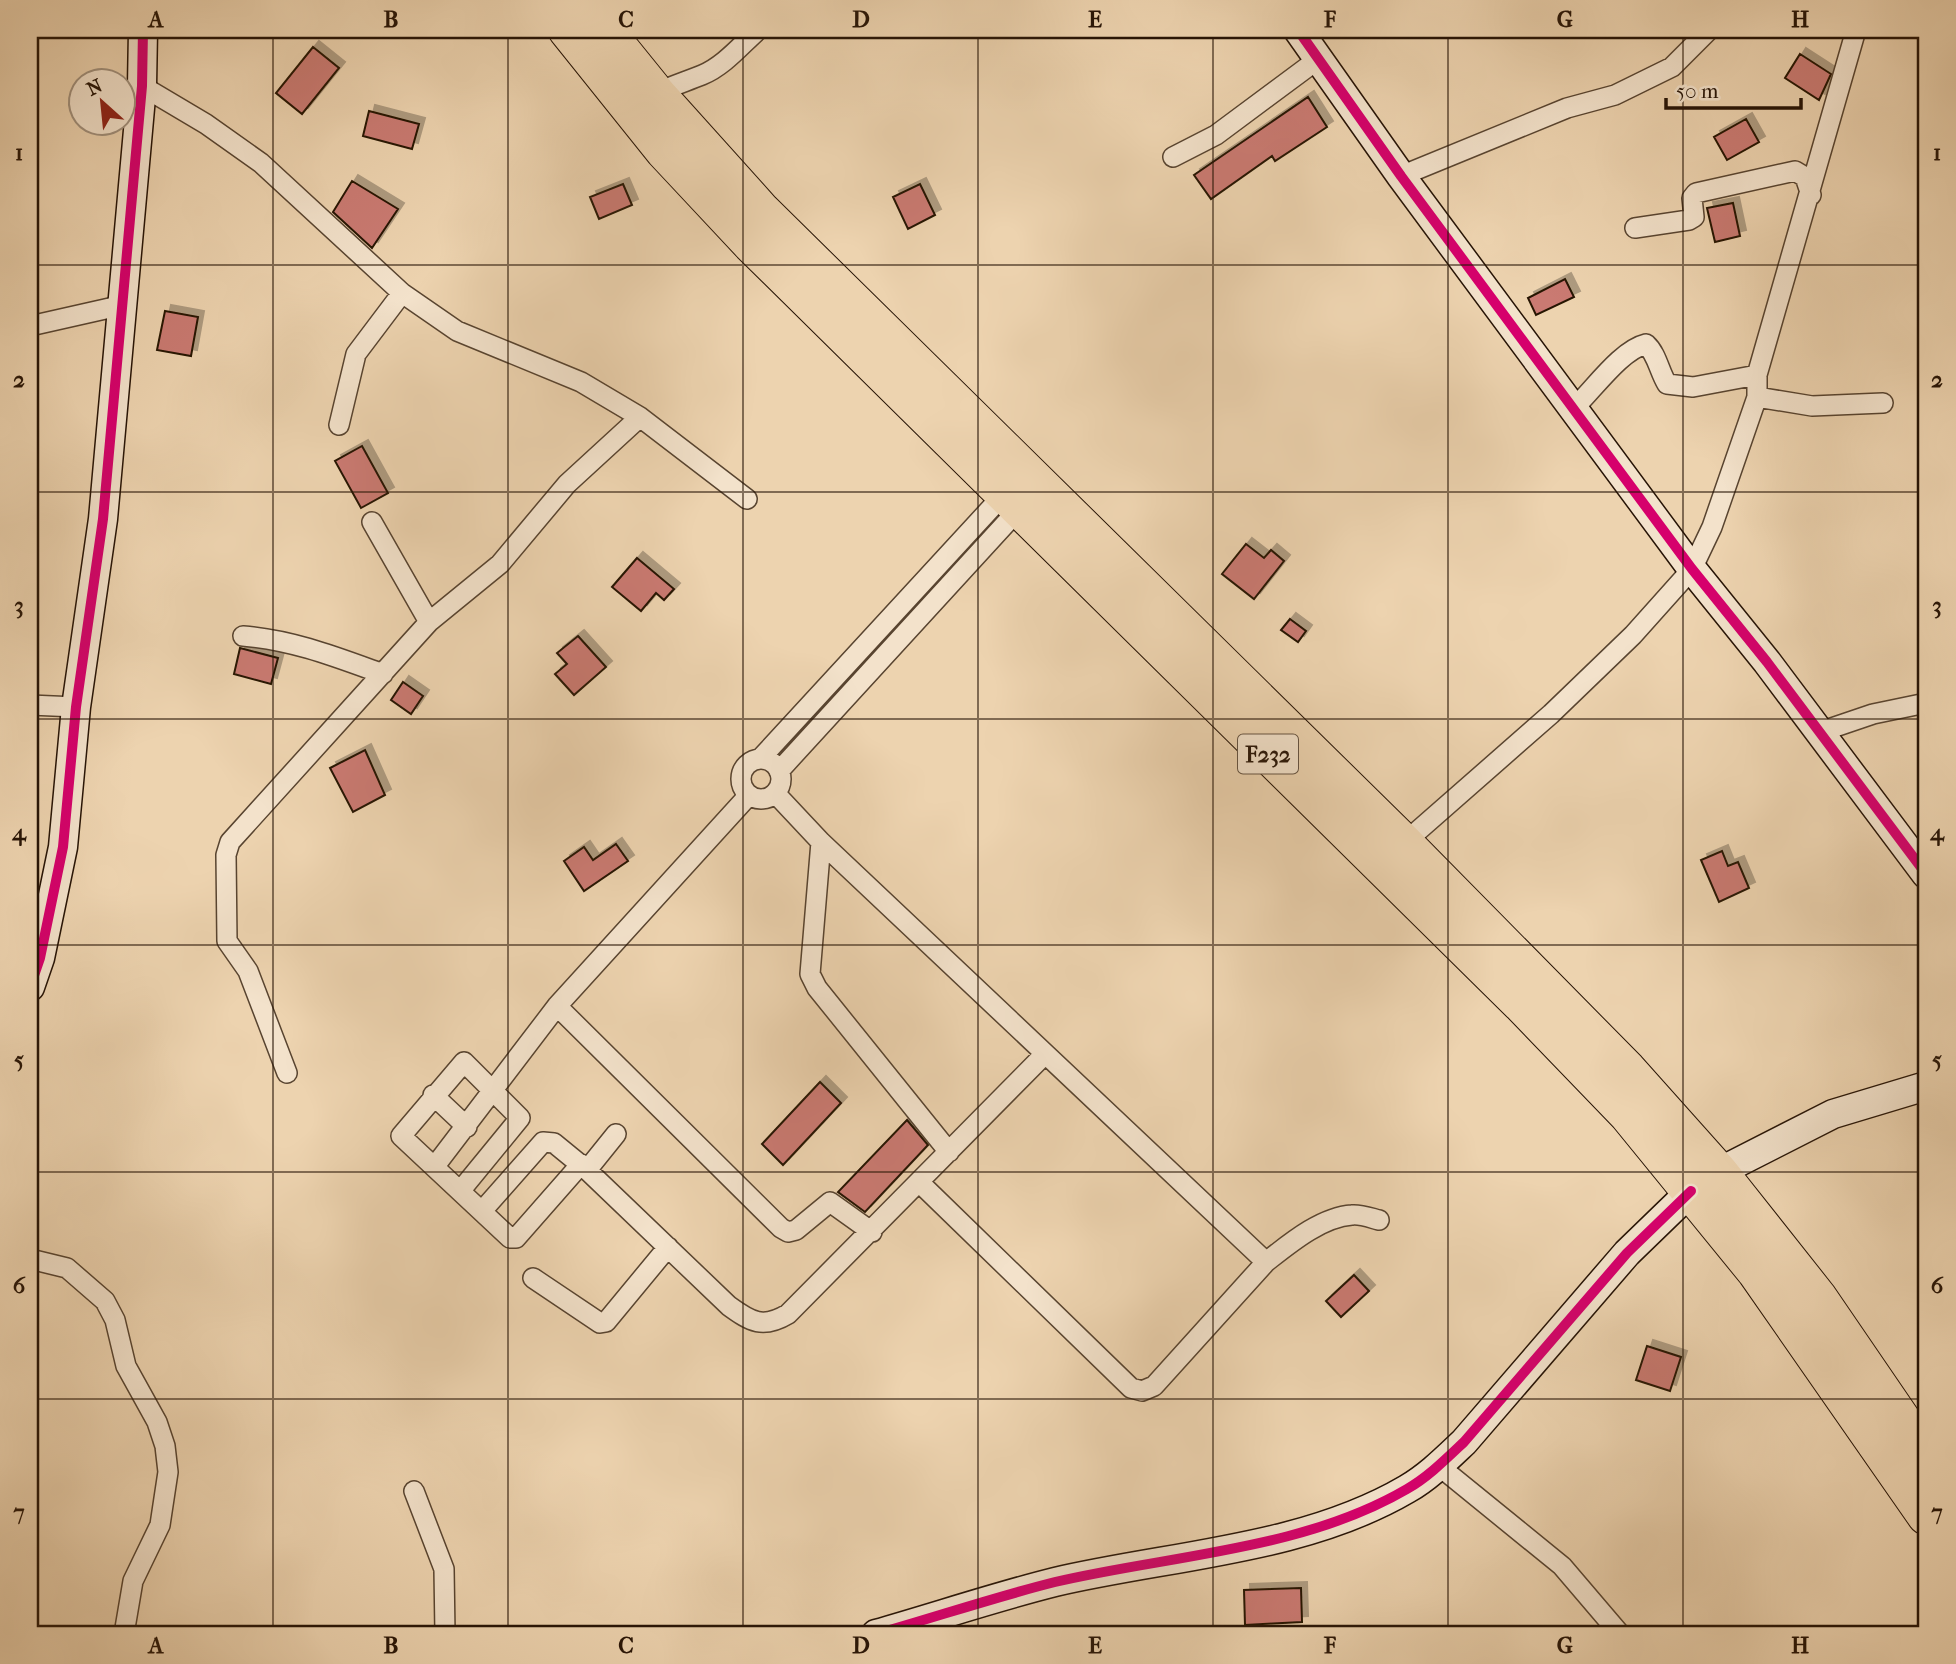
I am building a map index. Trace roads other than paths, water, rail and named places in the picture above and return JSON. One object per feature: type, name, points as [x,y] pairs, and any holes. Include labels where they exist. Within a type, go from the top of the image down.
[{"type":"highway","name":"F232","points":[[567,30],[664,151],[751,244],[1521,1004],[1628,1115],[1705,1182],[1818,1297],[1926,1455]]},
{"type":"highway","name":"F232","points":[[605,30],[656,93],[762,211],[1404,843],[1627,1069],[1705,1182],[1756,1272],[1926,1516]]},
{"type":"street","points":[[30,987],[40,958],[63,847],[76,707],[103,519],[142,86],[143,30]]},
{"type":"street","points":[[656,93],[702,75],[722,63],[758,30]]},
{"type":"street","points":[[1298,30],[1401,176],[1692,569],[1820,732],[1926,874]]},
{"type":"street","points":[[1401,176],[1567,108],[1615,95],[1672,67],[1709,30]]},
{"type":"street","points":[[1404,843],[1551,714],[1633,635],[1692,569],[1712,527],[1757,397],[1757,375],[1811,195],[1856,30]]},
{"type":"street","points":[[1173,157],[1216,135],[1317,60]]},
{"type":"street","points":[[142,86],[206,124],[261,163],[402,293],[457,331],[581,382],[640,417],[747,499]]},
{"type":"street","points":[[1635,228],[1689,220],[1693,217],[1692,198],[1696,193],[1795,171],[1805,177],[1811,195]]},
{"type":"street","points":[[339,425],[356,354],[402,293]]},
{"type":"street","points":[[30,326],[123,305]]},
{"type":"street","points":[[1574,408],[1606,377],[1625,352],[1646,344],[1654,351],[1658,370],[1667,384],[1693,387],[1757,375]]},
{"type":"street","points":[[1757,397],[1812,406],[1883,403]]},
{"type":"street","points":[[287,1073],[248,971],[227,941],[226,855],[230,842],[429,622],[500,564],[566,484],[640,417]]},
{"type":"street","points":[[760,759],[772,762],[779,771],[780,782],[775,793],[763,799],[749,795],[742,785],[742,774],[748,763],[760,759],[1012,501]]},
{"type":"street","points":[[779,771],[1012,501]]},
{"type":"street","points":[[372,522],[429,622]]},
{"type":"street","points":[[243,636],[278,639],[383,674]]},
{"type":"street","points":[[1820,732],[1873,713],[1926,703]]},
{"type":"street","points":[[30,705],[76,707]]},
{"type":"street","points":[[775,793],[821,842],[1266,1262]]},
{"type":"street","points":[[435,1166],[557,1006],[749,795]]},
{"type":"street","points":[[821,842],[810,974],[817,988],[949,1152]]},
{"type":"street","points":[[557,1006],[781,1228],[788,1232],[796,1230],[830,1202],[872,1233]]},
{"type":"street","points":[[482,1211],[543,1142],[549,1141],[584,1167],[740,1314],[755,1322],[773,1323],[788,1314],[872,1233],[1045,1054]]},
{"type":"street","points":[[461,1190],[520,1118],[464,1062],[401,1136],[510,1238],[516,1238],[617,1134]]},
{"type":"street","points":[[876,1634],[1054,1583],[1216,1551],[1326,1525],[1408,1489],[1439,1466],[1464,1442],[1628,1252],[1705,1182],[1833,1114],[1926,1086]]},
{"type":"street","points":[[433,1096],[467,1127]]},
{"type":"street","points":[[494,1152],[516,1172]]},
{"type":"street","points":[[920,1183],[1131,1388],[1142,1391],[1154,1386],[1266,1262],[1286,1246],[1332,1220],[1353,1214],[1379,1220]]},
{"type":"street","points":[[533,1278],[600,1322],[606,1322],[668,1247]]},
{"type":"street","points":[[30,1259],[67,1268],[105,1300],[115,1320],[126,1366],[157,1422],[165,1446],[168,1472],[160,1525],[130,1589],[124,1634]]},
{"type":"street","points":[[1439,1466],[1562,1566],[1620,1634]]},
{"type":"street","points":[[414,1491],[440,1552],[444,1569],[445,1634]]}]
